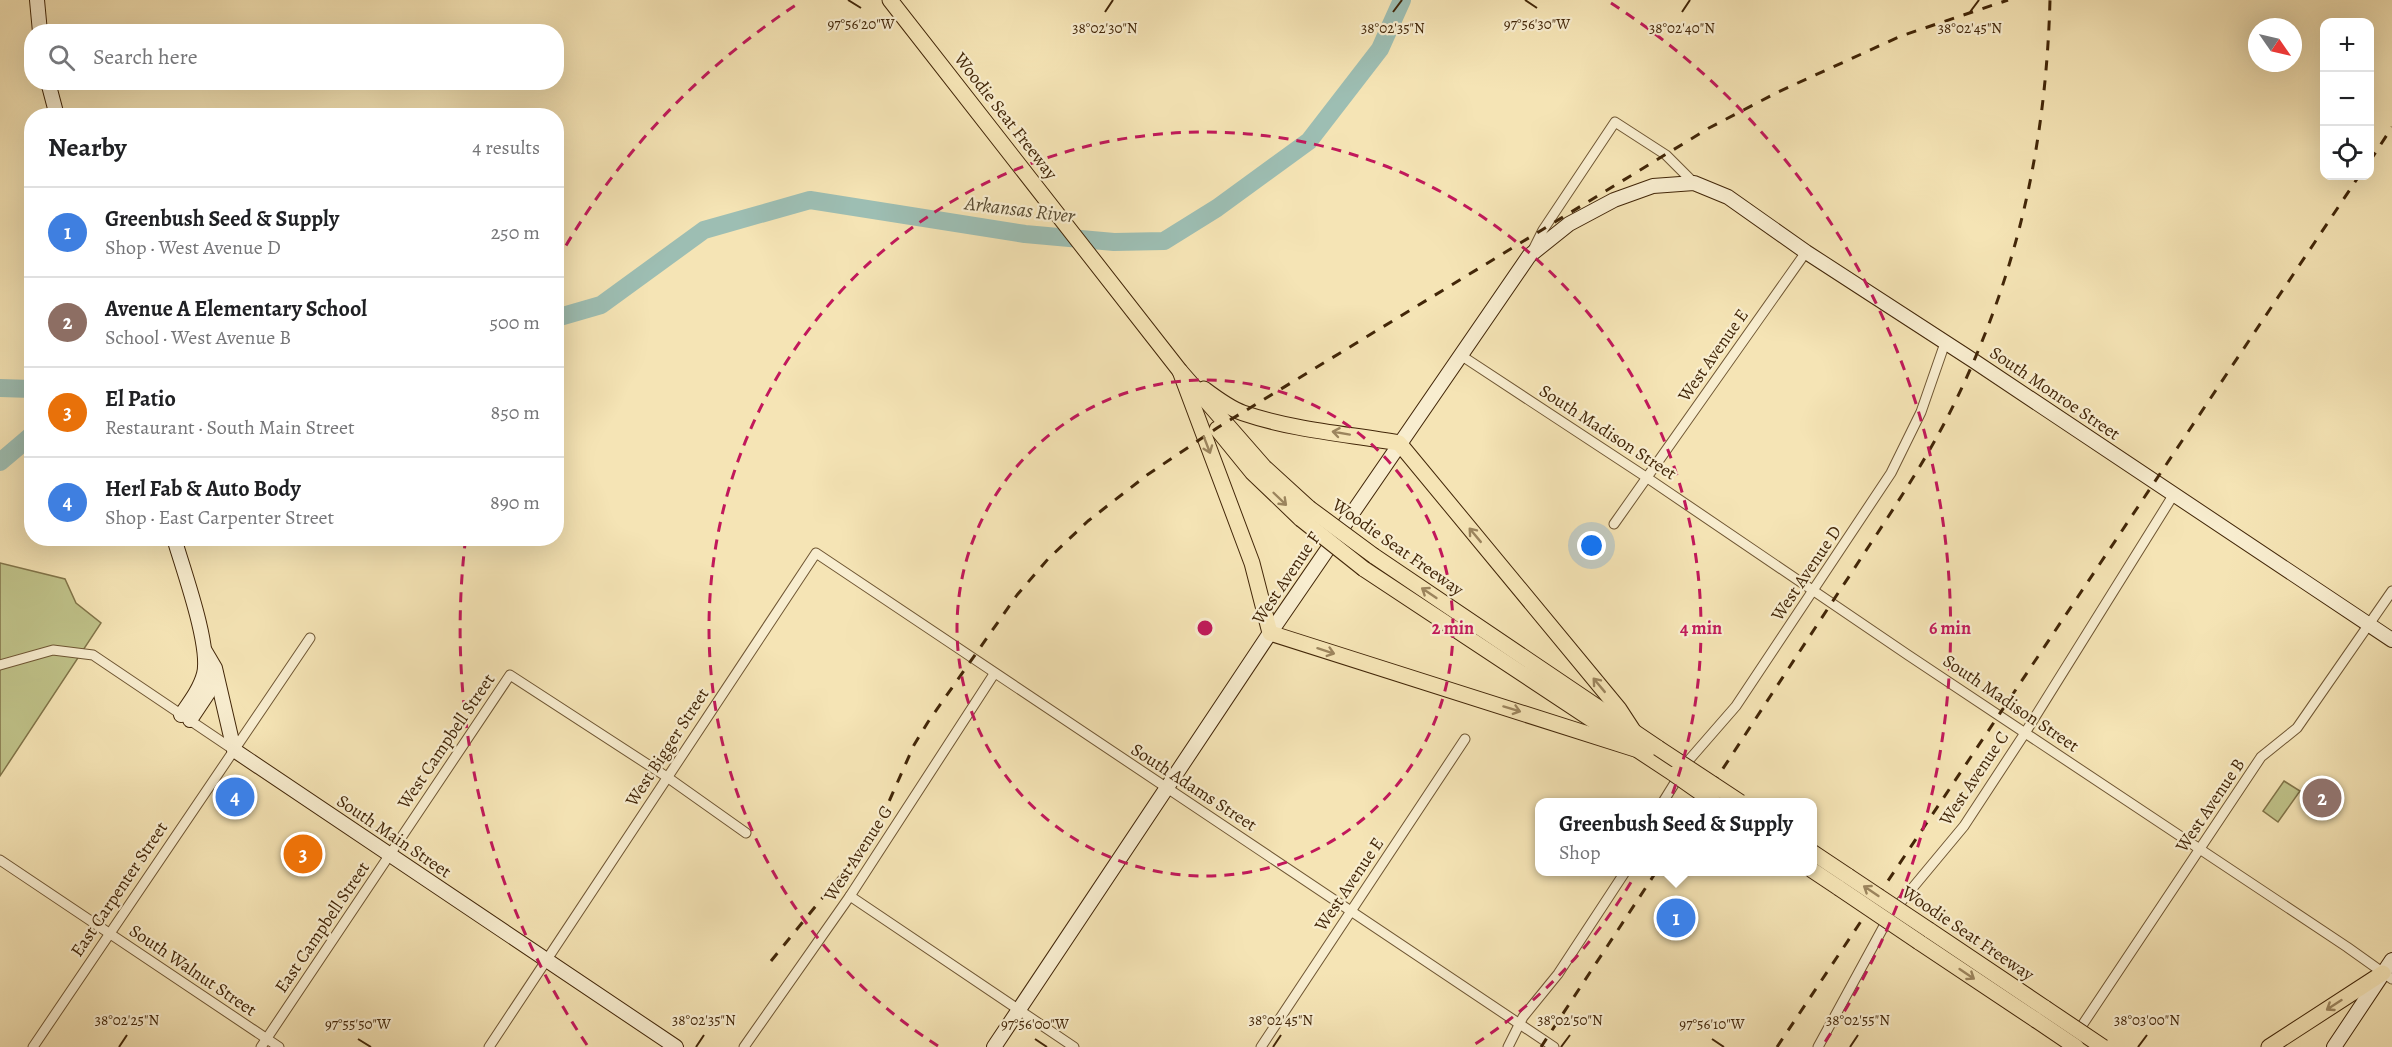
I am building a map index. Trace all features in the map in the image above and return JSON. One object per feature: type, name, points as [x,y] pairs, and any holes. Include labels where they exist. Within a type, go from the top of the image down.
[{"type":"main road","name":"Woodie Seat Freeway","points":[[890,0],[1180,370],[1224,437],[1252,472],[1305,514],[1364,569],[1635,749],[1654,754],[1733,798]]},
{"type":"main road","points":[[1180,370],[1221,401],[1242,413],[1289,424],[1399,443],[1619,709],[1634,732]]},
{"type":"main road","points":[[1180,370],[1252,563],[1270,633],[1635,749]]},
{"type":"main road","name":"Woodie Seat Freeway","points":[[1305,514],[1374,556],[1634,732],[1654,754],[1709,798]]},
{"type":"main road","name":"Woodie Seat Freeway","points":[[1817,857],[1844,882],[2041,1014],[2103,1047]]},
{"type":"main road","name":"Woodie Seat Freeway","points":[[1817,872],[1844,882]]},
{"type":"main road","points":[[2269,1047],[2387,976]]},
{"type":"main road","name":"Woodie Seat Freeway","points":[[2041,1014],[2076,1047]]},
{"type":"street","points":[[36,0],[39,24]]},
{"type":"street","points":[[50,90],[55,108]]},
{"type":"street","points":[[1529,256],[1543,230],[1615,122],[1666,155],[1694,183]]},
{"type":"street","name":"South Monroe Street","points":[[1694,183],[1728,197],[1806,252],[2392,640]]},
{"type":"street","name":"West Avenue F","points":[[994,1047],[1270,633],[1529,256],[1569,224],[1614,200],[1653,186],[1694,183]]},
{"type":"street","name":"West Avenue E","points":[[1614,524],[1806,252]]},
{"type":"street","name":"West Avenue D","points":[[1665,798],[1689,760],[1736,706],[1891,473],[1921,412],[1945,343]]},
{"type":"street","name":"South Madison Street","points":[[1462,356],[2348,947],[2387,976]]},
{"type":"street","name":"West Avenue C","points":[[1818,1047],[1890,915],[1964,826],[2025,733],[2174,494]]},
{"type":"street","points":[[176,546],[205,651],[205,671],[202,682],[185,717]]},
{"type":"street","name":"South Adams Street","points":[[816,554],[1554,1047]]},
{"type":"street","name":"West Bigger Street","points":[[489,1047],[816,554]]},
{"type":"street","name":"West Avenue B","points":[[2067,1047],[2261,757],[2296,729],[2392,591]]},
{"type":"street","name":"East Carpenter Street","points":[[33,1047],[310,638]]},
{"type":"street","name":"South Main Street","points":[[0,665],[53,650],[93,655],[676,1047]]},
{"type":"street","points":[[205,651],[216,674],[234,750]]},
{"type":"street","points":[[185,717],[208,693],[216,674]]},
{"type":"street","name":"West Avenue G","points":[[744,1047],[850,896],[994,674]]},
{"type":"street","name":"West Campbell Street","points":[[390,855],[510,675],[667,777]]},
{"type":"street","name":"West Avenue E","points":[[1261,1047],[1466,739]]},
{"type":"street","points":[[667,777],[746,833]]},
{"type":"street","name":"East Campbell Street","points":[[264,1043],[390,855]]},
{"type":"street","name":"South Walnut Street","points":[[0,860],[264,1043],[279,1047]]},
{"type":"street","points":[[1508,1047],[1523,1017],[1558,974],[1622,876]]},
{"type":"street","points":[[850,896],[1074,1047]]},
{"type":"street","points":[[2334,1047],[2387,976],[2392,960]]},
{"type":"green space","points":[[0,563],[65,579],[76,603],[101,623],[0,776]]},
{"type":"green space","points":[[2284,781],[2300,791],[2278,822],[2263,811]]},
{"type":"waterway","name":"Arkansas River","points":[[564,316],[601,305],[704,230],[810,200],[1025,234],[1114,242],[1164,241],[1217,208],[1309,141],[1380,49],[1402,0]]},
{"type":"waterway","points":[[0,388],[24,389]]},
{"type":"waterway","name":"Arkansas River","points":[[0,462],[24,442]]},
{"type":"railway","points":[[771,961],[867,843],[879,824],[914,745],[1017,595],[1048,559],[1088,521],[1147,475],[1217,428],[1709,128],[1778,92],[1901,36],[2008,0]]},
{"type":"railway","points":[[1704,798],[1908,486],[1946,421],[1979,350],[2013,253],[2025,204],[2042,104],[2050,0]]},
{"type":"railway","points":[[2374,155],[2392,127]]},
{"type":"railway","points":[[1777,1047],[2356,180]]},
{"type":"railway","points":[[1541,1047],[1653,876]]},
{"type":"place","name":"Herl Fab & Auto Body","points":[[235,797]]},
{"type":"place","name":"Avenue A Elementary School","points":[[2322,798]]},
{"type":"place","name":"El Patio","points":[[303,854]]},
{"type":"place","name":"Greenbush Seed & Supply","points":[[1676,918]]}]
